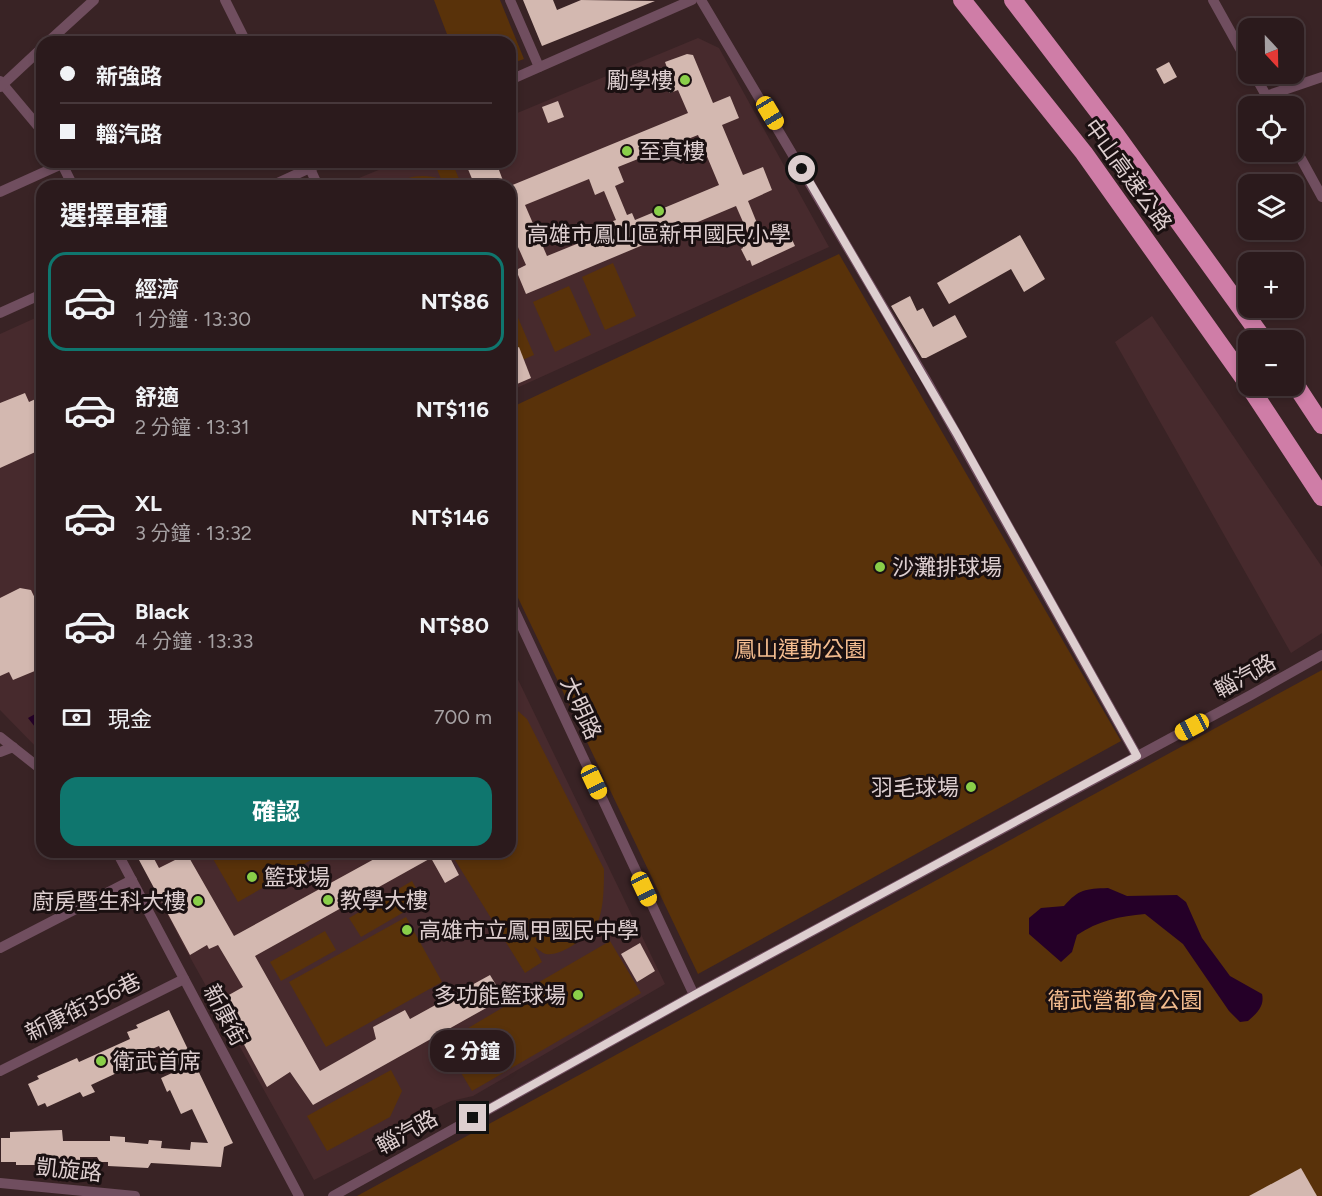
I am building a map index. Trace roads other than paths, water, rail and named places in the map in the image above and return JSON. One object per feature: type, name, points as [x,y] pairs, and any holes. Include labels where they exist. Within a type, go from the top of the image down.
[{"type":"highway","name":"中山高速公路","points":[[962,0],[1084,153],[1238,371]]},
{"type":"highway","name":"中山高速公路","points":[[1013,0],[1123,145],[1257,330]]},
{"type":"highway","name":"中山高速公路","points":[[1255,396],[1322,497]]},
{"type":"highway","points":[[1303,396],[1322,425]]},
{"type":"street","points":[[55,36],[94,0]]},
{"type":"street","points":[[225,0],[243,36]]},
{"type":"street","points":[[510,0],[539,67]]},
{"type":"street","points":[[516,77],[692,0]]},
{"type":"street","points":[[701,0],[925,378],[1137,756]]},
{"type":"street","points":[[1213,0],[1238,45]]},
{"type":"street","points":[[36,53],[1,84],[36,124]]},
{"type":"street","points":[[1259,84],[1266,96],[1322,77]]},
{"type":"street","points":[[1303,162],[1322,197]]},
{"type":"street","points":[[0,192],[50,168]]},
{"type":"street","points":[[282,180],[303,168]]},
{"type":"street","points":[[0,313],[36,297]]},
{"type":"street","name":"大明路","points":[[516,614],[694,995]]},
{"type":"street","name":"輜汽路","points":[[333,1196],[694,995],[1322,655]]},
{"type":"street","points":[[0,737],[36,765]]},
{"type":"street","points":[[0,753],[13,747]]},
{"type":"street","name":"新康街","points":[[120,858],[299,1196]]},
{"type":"street","points":[[0,948],[132,880]]},
{"type":"street","name":"新康街356巷","points":[[0,1071],[184,979]]},
{"type":"street","name":"凱旋路","points":[[0,1183],[93,1194],[135,1196]]},
{"type":"place","name":"勵學樓","points":[[685,80]]},
{"type":"place","name":"至真樓","points":[[627,151]]},
{"type":"place","name":"高雄市鳳山區新甲國民小學","points":[[659,211]]},
{"type":"place","name":"沙灘排球場","points":[[880,567]]},
{"type":"place","name":"羽毛球場","points":[[971,787]]},
{"type":"place","name":"籃球場","points":[[252,877]]},
{"type":"place","name":"教學大樓","points":[[328,900]]},
{"type":"place","name":"廚房暨生科大樓","points":[[198,901]]},
{"type":"place","name":"高雄市立鳳甲國民中學","points":[[407,930]]},
{"type":"place","name":"多功能籃球場","points":[[578,995]]},
{"type":"place","name":"衛武首席","points":[[101,1061]]},
{"type":"park label","name":"鳳山運動公園","points":[[800,649]]},
{"type":"park label","name":"衛武營都會公園","points":[[1125,1000]]}]
